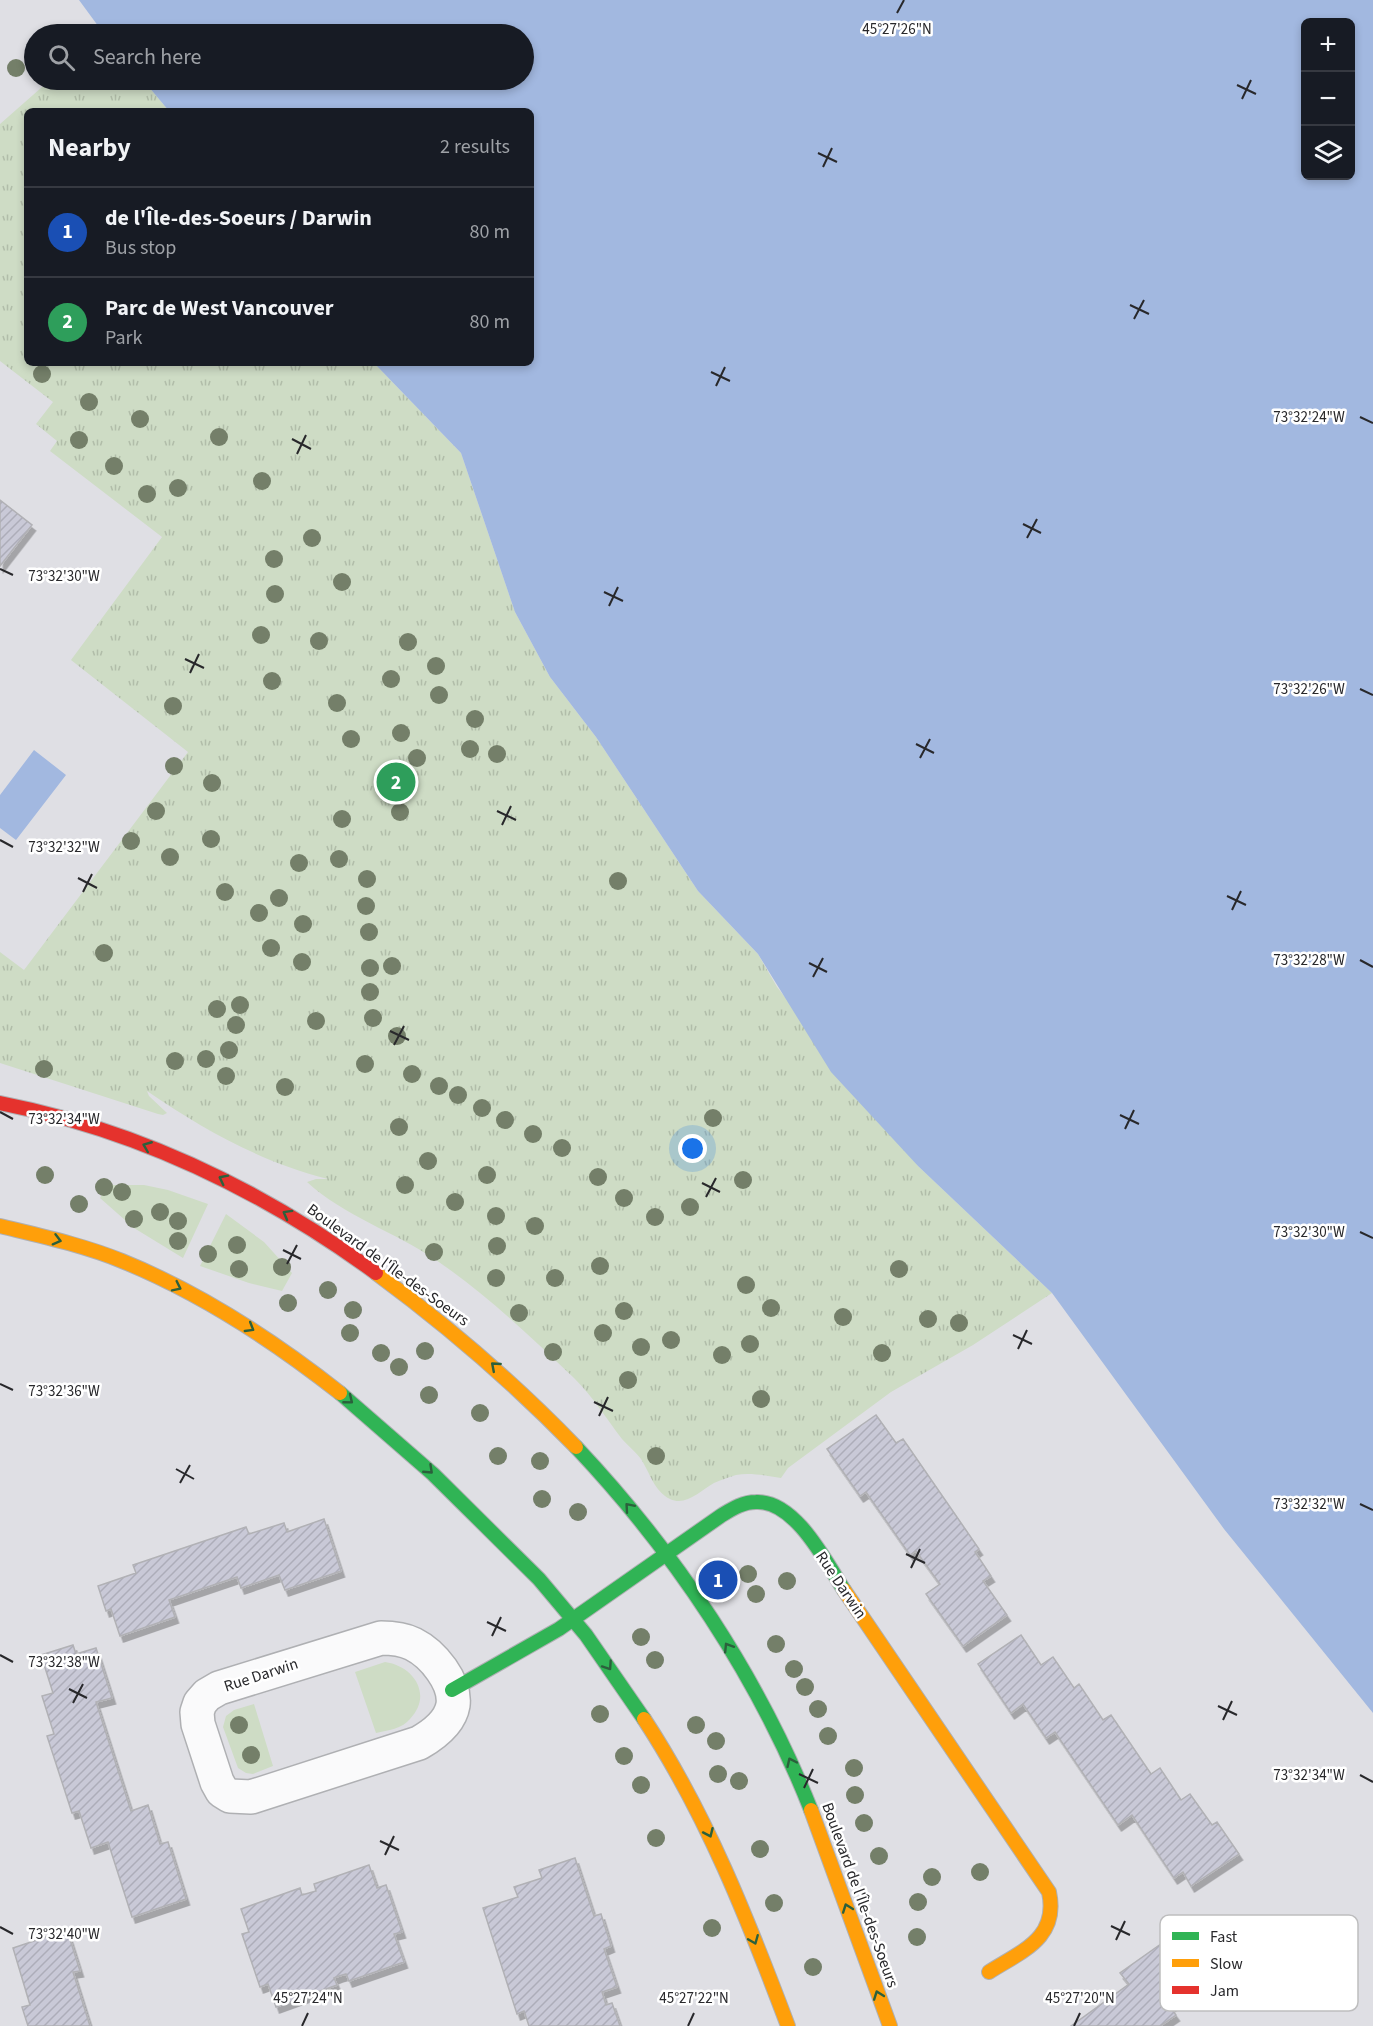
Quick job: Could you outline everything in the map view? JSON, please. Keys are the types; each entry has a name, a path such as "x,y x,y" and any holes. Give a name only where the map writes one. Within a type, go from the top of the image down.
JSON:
{"street":[{"name":"Boulevard de l'Île-des-Soeurs","path":"0,1102 94,1126 199,1167 247,1191 299,1221 357,1259 424,1307 484,1357 540,1409 636,1515 665,1553 759,1697 785,1748 822,1836 890,2026"},
{"path":"0,1227 88,1249 154,1276 199,1298 260,1334 311,1369 354,1404 480,1519 574,1619 646,1723 699,1812 752,1934 788,2026"},
{"name":"Rue Darwin","path":"452,1690 486,1673 574,1619 665,1553 734,1508 750,1502 766,1503 780,1508 803,1529 1049,1892 1054,1913 1046,1930 1039,1938 989,1972"},
{"name":"Rue Darwin","path":"381,1638 397,1638 414,1644 444,1673 452,1690 453,1706 448,1718 440,1729 419,1743 251,1797 230,1796 222,1791 198,1724 197,1712 200,1703 207,1695 219,1688 381,1638"}],"green space":[{"path":"39,90 151,90 166,108 24,108 24,366 377,366 461,453 515,612 550,677 596,737 698,891 758,954 777,987 918,1166 1052,1293 973,1345 891,1392 788,1468 781,1478 753,1474 736,1475 714,1483 693,1497 676,1501 665,1496 656,1487 641,1459 622,1439 587,1393 541,1347 455,1273 420,1250 337,1205 307,1182 328,1179 279,1164 256,1154 212,1132 147,1091 149,1096 167,1113 158,1114 0,1063 0,952 24,970 188,752 71,660 162,537 50,451 57,441 36,424 53,402 0,361 0,124"},
{"path":"108,1185 144,1185 168,1190 208,1204 183,1258 134,1228 100,1198"},
{"path":"226,1214 264,1242 292,1273 282,1291 249,1283 200,1266"},
{"path":"385,1662 404,1669 412,1675 420,1691 420,1701 417,1710 403,1725 376,1733 355,1672"},
{"path":"254,1704 273,1766 253,1774 238,1768 223,1727 226,1716 234,1710"}],"water":[{"path":"79,0 1373,0 1373,1713 1224,1529 1052,1293 918,1166 831,1072 758,954 698,891 596,737 550,677 515,612 461,453 377,366 534,366 534,108 166,108 151,90 534,90 534,24 97,24"},
{"path":"34,750 66,775 16,840 0,828 0,795"}],"building":[{"path":"0,500 32,525 0,566"},
{"path":"876,1415 896,1443 903,1439 979,1549 975,1552 991,1576 983,1581 1007,1615 963,1646 926,1594 940,1584 916,1551 910,1555 866,1492 860,1496 827,1449"},
{"path":"324,1519 341,1571 285,1590 279,1575 241,1588 237,1577 169,1600 175,1617 120,1636 111,1609 106,1611 98,1586 136,1573 133,1565 246,1527 249,1534 284,1523 287,1532"},
{"path":"1021,1635 1041,1665 1053,1657 1074,1688 1079,1684 1103,1720 1111,1715 1151,1774 1160,1768 1181,1800 1190,1794 1212,1825 1217,1822 1239,1854 1191,1886 1183,1872 1174,1878 1132,1815 1118,1825 1055,1732 1046,1738 1023,1704 1011,1713 978,1664"},
{"path":"73,1645 76,1654 96,1648 112,1698 96,1702 131,1811 148,1805 160,1844 168,1842 186,1899 132,1917 108,1842 91,1848 79,1811 72,1813 47,1736 54,1734 42,1696 53,1693 41,1655"},
{"path":"575,1858 594,1916 601,1914 611,1946 604,1949 617,1987 602,1992 606,2005 612,2003 620,2026 529,2026 524,2011 517,2014 483,1908 518,1897 514,1887 542,1878 539,1870"},
{"path":"369,1865 377,1888 386,1885 402,1932 394,1934 404,1962 349,1981 346,1974 339,1976 334,1978 337,1985 276,2007 268,1984 260,1987 242,1934 249,1932 241,1909 300,1888 302,1895 316,1891 314,1884"},
{"path":"67,1930 80,1971 73,1972 90,2026 28,2026 22,2007 30,2005 13,1948"},
{"path":"1160,1945 1160,2011 1173,2011 1176,2015 1160,2026 1071,2026 1129,1984 1120,1973"}],"traffic: fast":[{"path":"340,1393 433,1474 539,1579 586,1635 644,1719"},
{"path":"576,1447 647,1529 711,1618 766,1712 811,1810"},
{"path":"452,1690 559,1629 722,1515 747,1503 770,1504 784,1511 819,1549 844,1590"}],"traffic: slow":[{"path":"0,1226 107,1255 180,1288 263,1337 340,1393"},
{"path":"376,1273 480,1356 576,1447"},
{"path":"844,1590 1049,1892 1051,1908 1043,1932 1025,1950 989,1972"},
{"path":"644,1719 667,1755 707,1830 788,2026"},
{"path":"811,1810 890,2026"}],"traffic: jam":[{"path":"0,1103 101,1129 197,1167 289,1215 376,1273"}],"place":[{"name":"Parc de West Vancouver","path":"396,782"},
{"name":"de l'Île-des-Soeurs / Darwin","path":"718,1580"}]}
